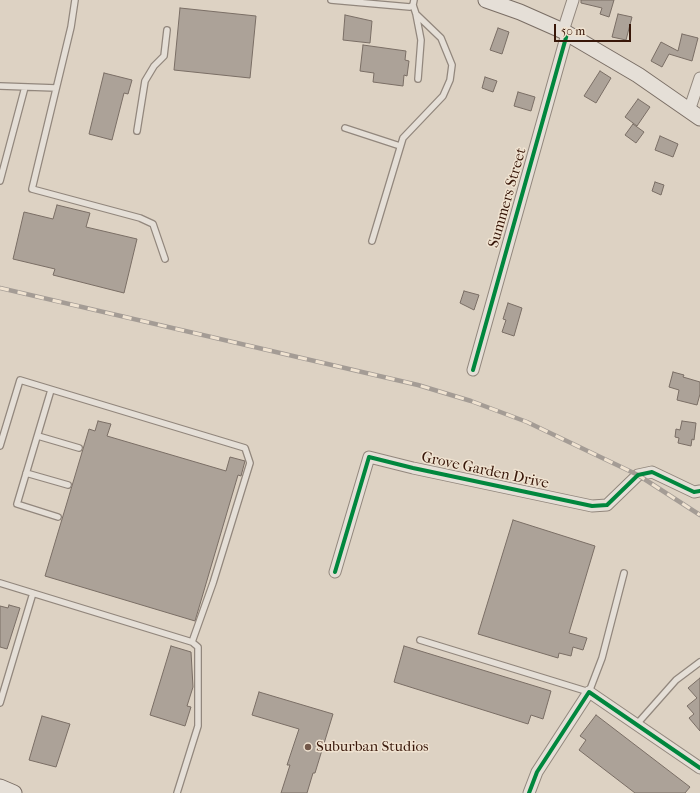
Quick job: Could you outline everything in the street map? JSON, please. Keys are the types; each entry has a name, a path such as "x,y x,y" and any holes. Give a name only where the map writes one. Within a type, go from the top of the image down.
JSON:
{"main road":[{"path":"486,0 520,12 565,32 638,75 694,115"},
{"path":"0,787 14,793"}],"street":[{"name":"Summers Street","path":"473,370 573,0"},
{"path":"694,115 700,78"},
{"name":"Grove Garden Drive","path":"335,572 369,457 413,468 592,506 607,505 638,476 652,472 694,492 700,491"},
{"path":"530,793 537,772 589,692 700,768"}],"lane":[{"path":"75,0 71,27 32,189 140,218 153,224 165,259"},
{"path":"332,0 402,6 414,3 420,40 418,80"},
{"path":"372,241 403,138 443,96 450,80 452,65 441,38 416,14"},
{"path":"137,131 145,81 154,66 164,56 167,30"},
{"path":"0,86 56,88"},
{"path":"0,181 25,87"},
{"path":"345,128 400,146"},
{"path":"0,446 20,380 246,448 250,463 213,583 192,642"},
{"path":"51,390 17,504 58,517"},
{"path":"38,436 79,448"},
{"path":"26,473 68,486"},
{"path":"420,640 589,692 602,658 624,573"},
{"path":"0,583 192,642 198,647 198,726 177,793"},
{"path":"0,703 33,593"},
{"path":"637,724 676,680 700,662"}],"building":[{"path":"581,0 614,0 609,17 600,14 602,8 581,3"},
{"path":"180,8 256,16 250,78 174,70"},
{"path":"618,14 632,17 626,40 612,37"},
{"path":"345,15 372,21 370,43 343,40"},
{"path":"498,28 509,32 502,54 490,50"},
{"path":"682,34 698,38 692,61 669,54 662,67 651,61 661,42 678,51"},
{"path":"363,45 406,51 405,60 409,61 407,76 404,75 403,86 373,82 374,73 360,71"},
{"path":"600,71 611,78 596,103 584,96"},
{"path":"104,73 132,80 128,94 124,93 112,140 89,134"},
{"path":"485,77 497,81 493,92 482,88"},
{"path":"518,92 535,97 531,111 514,106"},
{"path":"638,99 650,107 637,126 625,117"},
{"path":"633,124 644,132 636,143 625,135"},
{"path":"660,136 678,144 673,157 655,150"},
{"path":"655,182 664,185 661,195 652,191"},
{"path":"57,205 90,213 86,227 137,239 124,293 53,275 55,269 13,259 24,212 53,219"},
{"path":"464,291 479,295 474,310 460,303"},
{"path":"508,303 522,308 514,336 502,332 506,320 503,319"},
{"path":"673,372 684,375 683,377 700,382 700,394 697,405 677,400 679,390 669,387"},
{"path":"98,421 111,424 107,436 226,471 230,457 245,461 241,476 238,475 195,621 45,576 89,429 95,431"},
{"path":"682,421 696,423 694,440 692,439 691,446 678,443 679,438 675,437 676,429 680,430"},
{"path":"513,520 595,546 569,633 587,638 583,650 573,647 571,656 559,653 558,658 478,634"},
{"path":"9,605 20,608 7,649 0,647 0,606 8,608"},
{"path":"171,646 191,652 193,687 187,706 191,707 185,726 150,715"},
{"path":"404,646 551,691 543,719 531,715 528,724 394,682"},
{"path":"700,678 700,731 689,718 694,714 687,706 697,698 688,688"},
{"name":"Suburban Studios","path":"259,692 333,714 315,773 313,773 307,793 281,793 290,765 287,765 299,729 252,715"},
{"path":"596,715 690,787 685,793 635,793 579,750 586,740 580,736"},
{"path":"42,716 70,724 56,767 29,760"}],"railway":[{"path":"0,288 418,385 471,401 527,422 638,475 700,515"}],"cycle path":[{"path":"473,370 567,34"},
{"path":"335,572 369,457 413,468 592,506 607,505 638,475 652,472 694,492 700,491"},
{"path":"529,793 537,772 589,692 700,768"}],"place":[{"name":"Suburban Studios","path":"308,747"}]}
